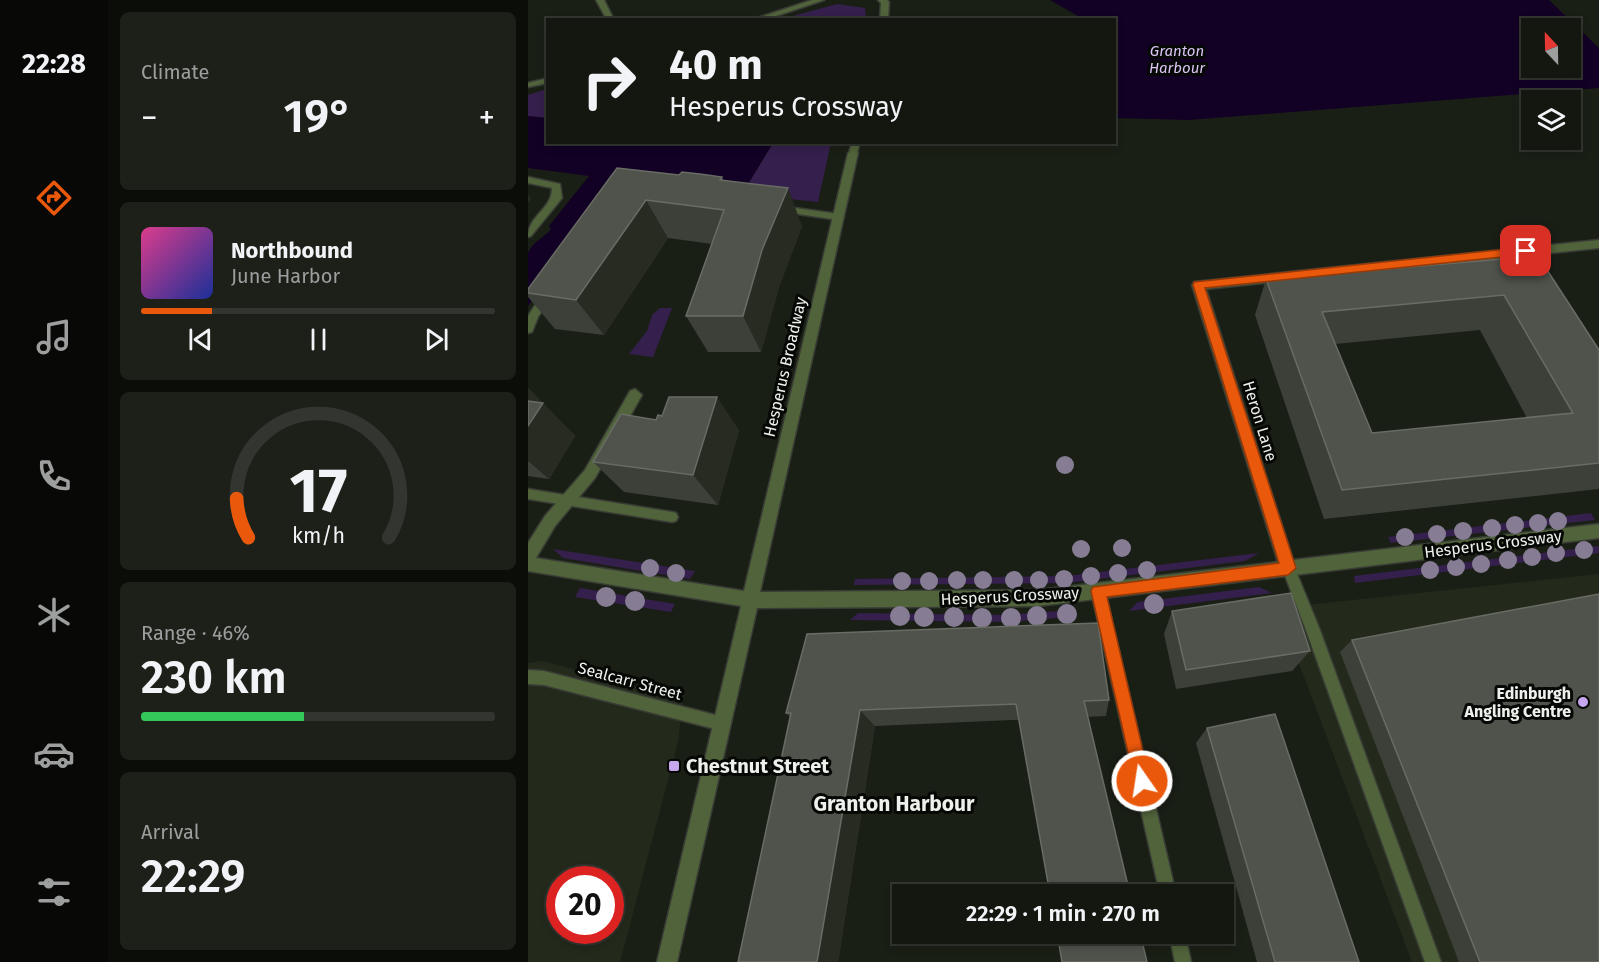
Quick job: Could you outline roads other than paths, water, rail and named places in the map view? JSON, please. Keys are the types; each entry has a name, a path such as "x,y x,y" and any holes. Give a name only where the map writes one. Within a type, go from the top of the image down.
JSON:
{"street":[{"name":"Hesperus Broadway","path":"750,600 854,148"},
{"path":"1536,266 1526,251 1599,244"},
{"name":"Heron Lane","path":"1288,568 1198,285 1526,251"},
{"path":"528,557 550,521 590,474 635,395"},
{"name":"Hesperus Crossway","path":"528,564 750,600 1027,598 1599,531"},
{"path":"667,962 750,600"}],"lane":[{"path":"600,0 610,18"},
{"path":"761,18 820,0"},
{"path":"882,0 885,2 884,18"},
{"path":"528,86 546,81"},
{"path":"528,180 549,182 557,186 559,190 557,198 528,234"},
{"path":"767,207 839,217"},
{"path":"528,329 533,315 552,290"},
{"path":"528,494 565,502 672,517"},
{"path":"1288,568 1313,630 1433,962"},
{"path":"1098,591 1166,884"},
{"name":"Sealcarr Street","path":"528,677 544,678 723,724"},
{"path":"1179,944 1183,962"}],"water":[{"name":"Granton Harbour","path":"1050,0 1549,0 1568,18 1521,18 1521,78 1581,78 1581,31 1599,48 1599,88 1521,90 1521,94 1189,120 1116,118 1116,18 1079,18"},
{"path":"528,116 546,118 546,144 772,144 742,194 575,243 528,306 528,253 532,246 551,229 549,226 589,176 528,168"}],"place":[{"name":"Edinburgh Angling Centre","path":"1583,702"},
{"name":"Chestnut Street","path":"674,766"}],"district":[{"name":"Granton Harbour","path":"894,804"}]}
